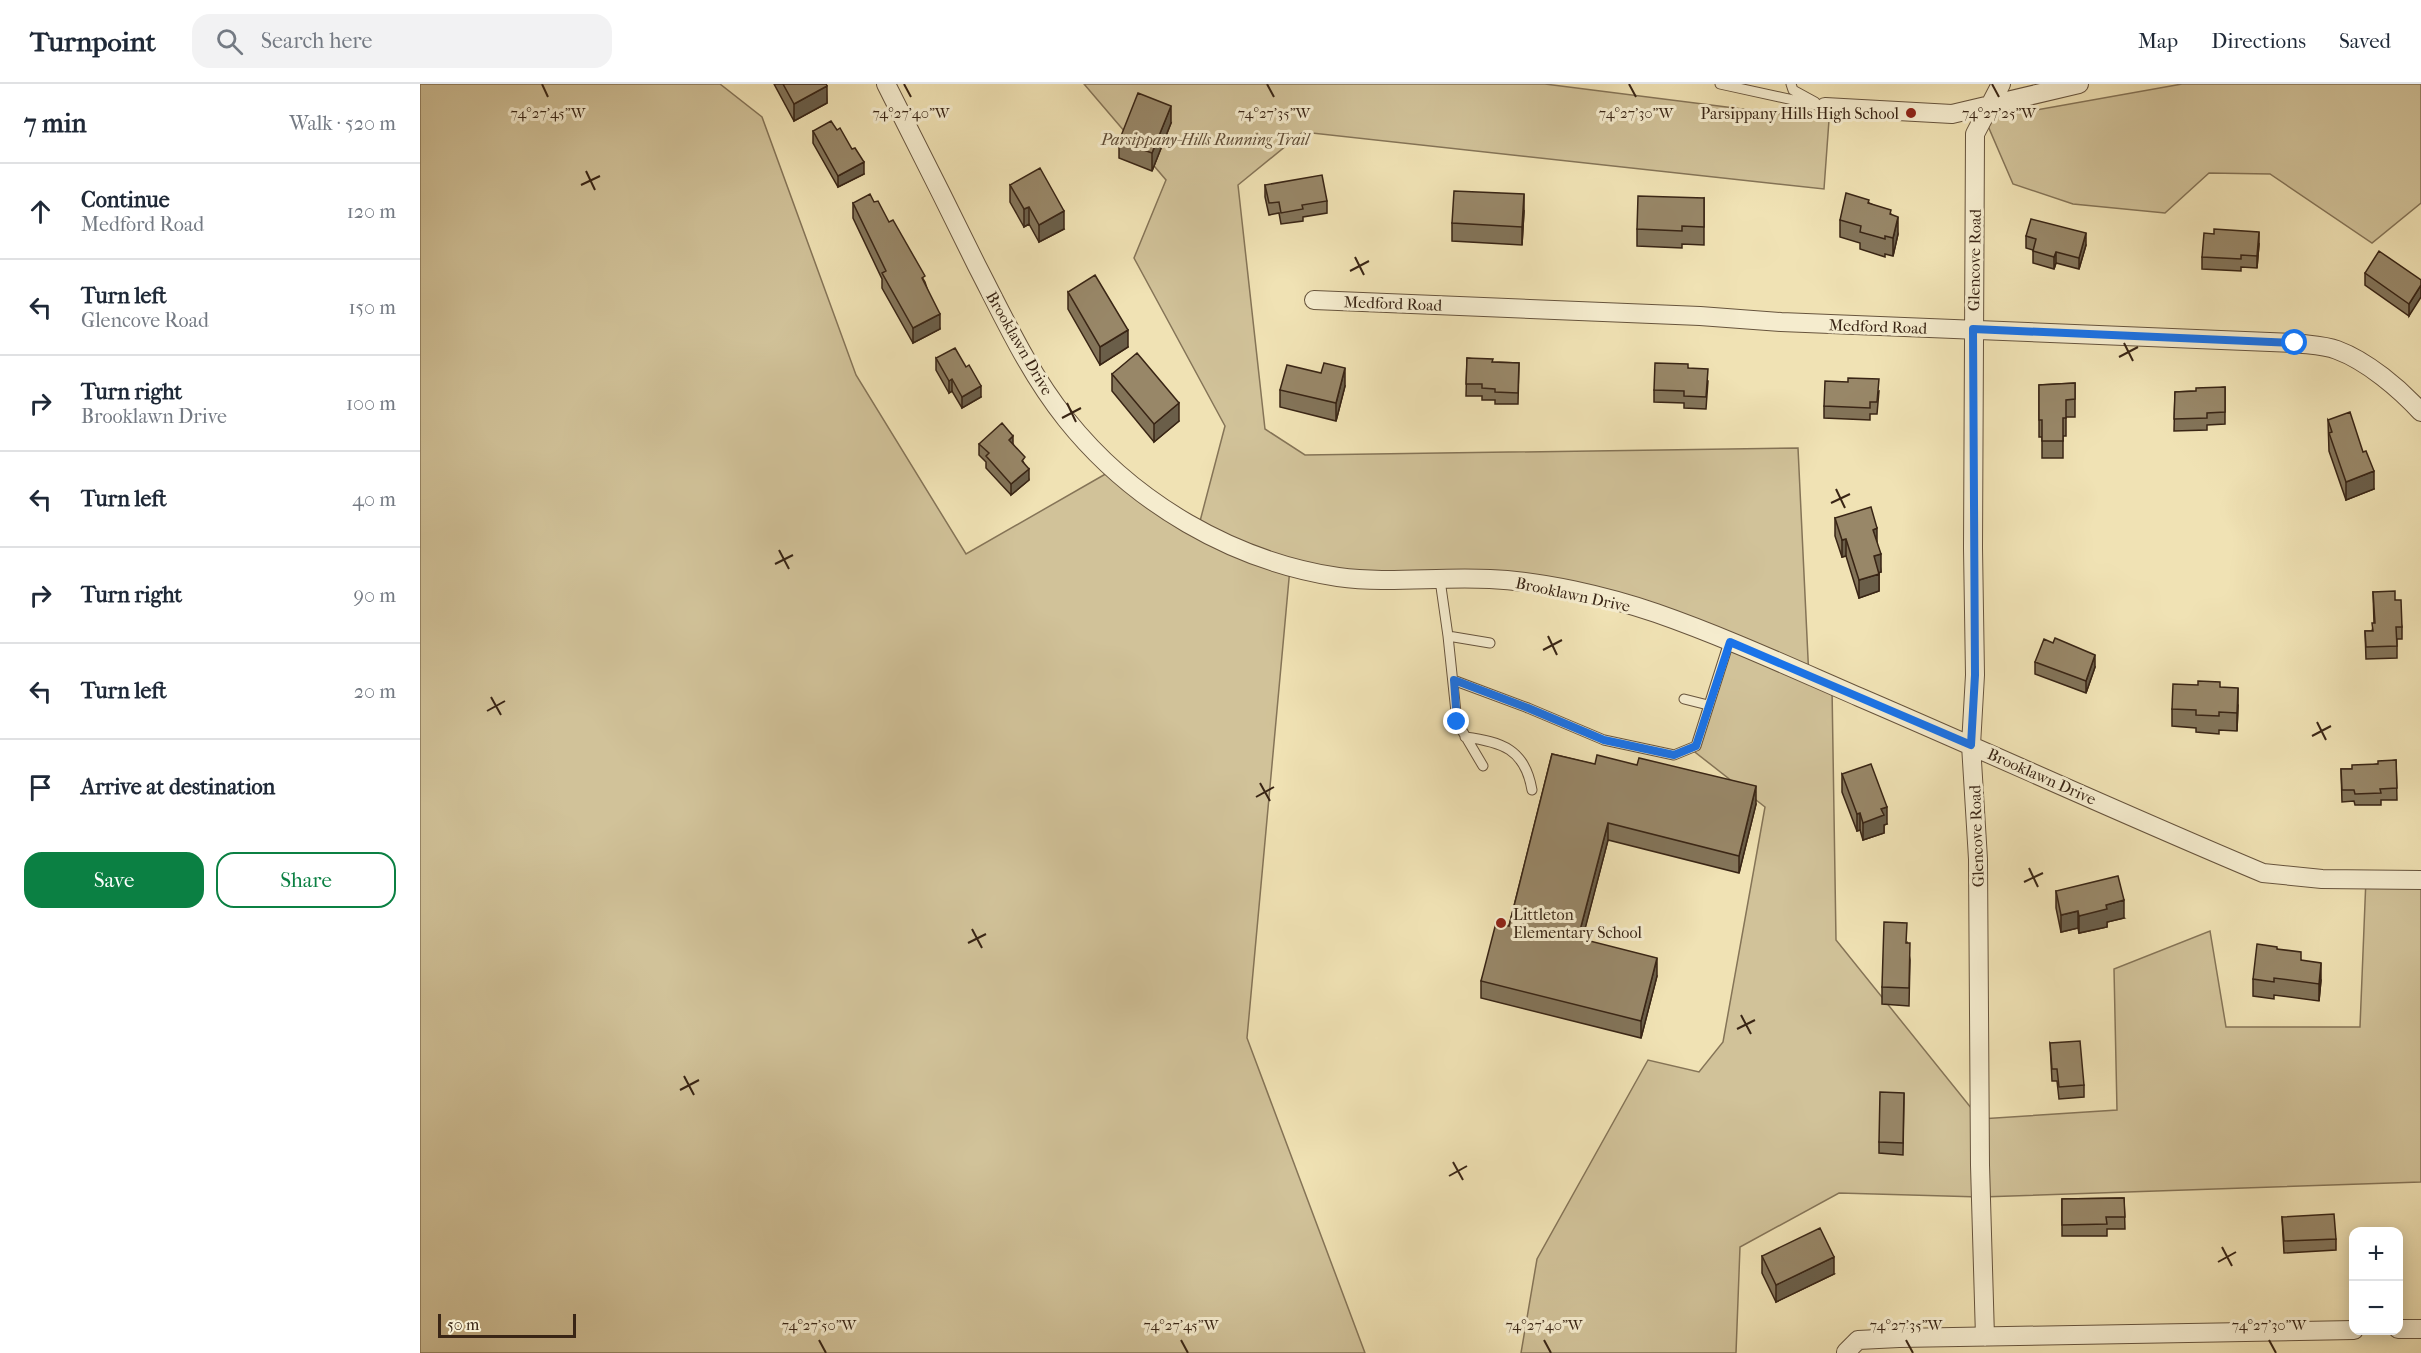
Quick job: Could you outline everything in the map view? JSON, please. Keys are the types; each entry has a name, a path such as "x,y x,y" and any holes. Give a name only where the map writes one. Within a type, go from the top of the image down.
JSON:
{"street":[{"name":"Brooklawn Drive","path":"886,84 1007,325 1040,382 1067,420 1123,478 1192,527 1238,549 1289,567 1339,577 1384,582 1490,579 1538,584 1654,612 1971,745 2263,873 2322,879 2421,880"},
{"name":"Glencove Road","path":"1985,1337 1980,1165 1978,859 1971,745 1975,675 1973,329 1975,134 2001,84"},
{"path":"1825,107 1952,114 2079,84"},
{"name":"Medford Road","path":"1314,300 2320,346 2339,350 2385,378 2421,412"},
{"path":"2403,1329 2421,1329"},
{"path":"1846,1352 1858,1340 2349,1330"}],"lane":[{"path":"1720,84 1825,107"},
{"path":"1791,84 1793,90 1825,107"},
{"path":"1440,580 1449,636 1457,722 1483,766"},
{"path":"1449,636 1490,643"},
{"path":"1454,680 1604,740 1674,755 1696,746 1730,642"},
{"path":"1684,699 1708,705"},
{"path":"1465,737 1500,743 1513,752 1523,762 1530,776 1532,790"}],"green space":[{"name":"Parsippany-Hills Running Trail","path":"420,84 720,84 762,117 856,375 966,554 1116,468 1199,525 1225,426 1134,258 1166,180 1084,84 1545,84 1829,120 1824,189 1303,132 1238,185 1265,429 1305,455 1798,448 1809,679 1832,687 1836,940 1980,1119 2117,1110 2114,969 2210,931 2226,1027 2360,1027 2366,878 2421,879 2421,1182 1981,1197 1839,1193 1740,1247 1736,1353 1521,1353 1537,1259 1648,1060 1699,1072 1723,1042 1765,807 1691,749 1727,645 1578,589 1290,568 1247,1038 1365,1353 420,1353"},
{"path":"2182,84 2421,84 2421,203 2372,243 2270,174 2209,173 2165,213 2073,204 2013,184 1985,119"}],"building":[{"path":"783,84 826,84 827,86 794,104"},
{"path":"1138,93 1171,106 1152,153 1119,141"},
{"path":"831,121 837,130 840,128 852,149 855,148 864,162 838,176 813,131"},
{"path":"1040,168 1064,211 1039,225 1029,207 1024,209 1010,185"},
{"path":"1322,175 1327,201 1302,205 1303,209 1281,213 1279,202 1269,203 1265,185"},
{"path":"1454,191 1524,194 1522,227 1452,223"},
{"path":"1846,193 1891,210 1890,214 1898,217 1893,238 1885,236 1885,239 1860,232 1861,226 1840,220"},
{"path":"870,194 874,202 878,201 889,222 893,220 925,276 922,278 940,314 913,328 882,273 886,271 853,203"},
{"path":"1638,196 1704,198 1704,227 1682,226 1682,231 1637,229"},
{"path":"2031,219 2086,233 2079,258 2056,252 2054,257 2033,251 2036,239 2026,236"},
{"path":"2214,229 2259,232 2257,256 2241,255 2241,259 2202,257 2204,233 2214,234"},
{"path":"2379,251 2421,280 2421,285 2409,304 2365,273"},
{"path":"1095,275 1128,330 1100,347 1068,292"},
{"path":"955,348 966,367 969,365 981,386 962,397 952,379 949,381 936,358"},
{"path":"1137,353 1179,403 1154,424 1112,374"},
{"path":"1467,358 1519,363 1518,393 1495,392 1495,389 1482,388 1482,384 1466,384"},
{"path":"1324,363 1345,368 1336,403 1280,390 1287,365 1321,373"},
{"path":"1655,363 1688,364 1688,368 1708,369 1706,397 1684,396 1684,391 1654,390"},
{"path":"1848,378 1879,379 1877,402 1870,402 1870,408 1824,406 1825,381 1848,382"},
{"path":"2075,383 2075,399 2066,400 2063,441 2042,441 2042,420 2039,420 2039,385"},
{"path":"2225,387 2225,412 2207,413 2207,418 2174,419 2175,392 2196,391 2196,388"},
{"path":"2350,412 2363,452 2366,451 2374,471 2346,482 2329,433 2332,432 2328,420"},
{"path":"1002,423 1013,436 1009,440 1025,457 1022,461 1029,469 1011,484 986,456 989,453 979,444"},
{"path":"1871,507 1877,528 1873,530 1881,554 1874,556 1879,574 1859,580 1846,539 1842,540 1835,518"},
{"path":"2395,591 2395,600 2401,600 2402,627 2396,627 2397,646 2366,647 2365,631 2373,631 2372,623 2375,623 2373,592"},
{"path":"2055,638 2095,655 2086,681 2035,662 2044,639 2053,643"},
{"path":"2198,681 2220,682 2220,687 2238,688 2237,713 2219,712 2219,716 2196,715 2196,710 2172,709 2173,684 2198,685"},
{"name":"Littleton Elementary School","path":"1552,754 1595,764 1597,755 1637,765 1639,758 1756,786 1739,856 1608,823 1578,938 1657,958 1641,1021 1481,981 1496,923 1509,926"},
{"path":"2396,760 2397,788 2380,789 2381,793 2355,794 2354,790 2342,790 2341,769 2352,769 2352,765 2378,764 2378,761"},
{"path":"1871,764 1887,807 1881,809 1884,815 1863,823 1860,813 1857,814 1842,774"},
{"path":"2118,876 2124,900 2106,905 2107,909 2079,916 2078,911 2061,915 2056,891"},
{"path":"1884,922 1907,923 1906,943 1910,943 1909,988 1882,987"},
{"path":"2257,944 2301,952 2301,960 2321,963 2319,984 2274,978 2274,982 2253,979"},
{"path":"2080,1041 2084,1085 2059,1087 2057,1069 2052,1069 2050,1043"},
{"path":"1880,1092 1904,1093 1903,1143 1879,1142"},
{"path":"2124,1198 2125,1217 2106,1217 2107,1224 2062,1225 2062,1199"},
{"path":"2334,1214 2336,1239 2284,1241 2282,1217"},
{"path":"1820,1228 1834,1257 1776,1285 1762,1256"}],"place":[{"name":"Parsippany Hills High School","path":"1911,113"},
{"name":"Littleton Elementary School","path":"1501,923"}],"route":[{"path":"1457,722 1454,680 1604,740 1674,755 1696,746 1730,642 1971,745 1975,675 1973,329 2295,343"}]}
